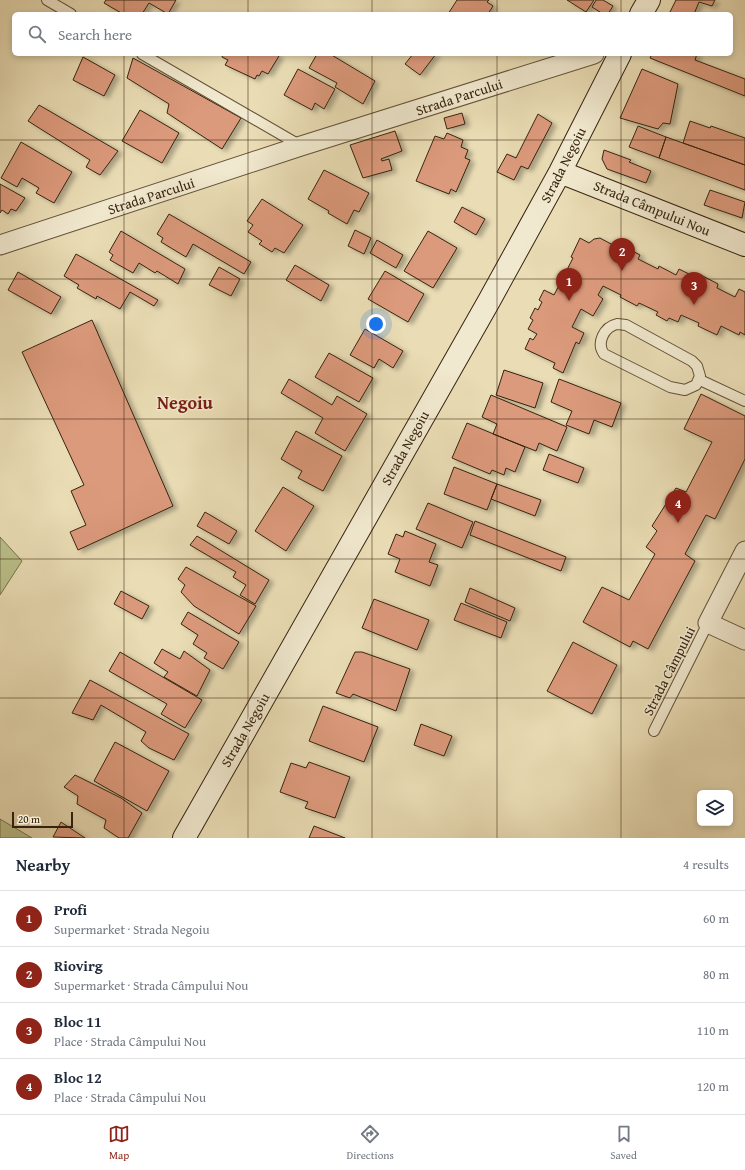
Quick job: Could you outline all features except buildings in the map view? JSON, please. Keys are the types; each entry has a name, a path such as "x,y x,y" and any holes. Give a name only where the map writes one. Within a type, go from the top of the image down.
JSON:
{"main road":[{"path":"642,12 649,0"},
{"name":"Strada Negoiu","path":"184,838 489,300 560,172 619,56"},
{"name":"Strada Câmpului Nou","path":"560,172 745,245"}],"street":[{"name":"Strada Parcului","path":"0,245 301,146 588,56"},
{"path":"745,550 708,624 745,640"}],"lane":[{"path":"47,0 68,12"},
{"path":"145,56 301,146"},
{"path":"613,325 626,326 692,360 699,371 700,380 696,385 685,390 670,387 604,354 600,345 604,335 613,325"},
{"path":"700,380 745,401"},
{"name":"Strada Câmpului","path":"654,731 708,624"}],"green space":[{"path":"0,537 22,561 0,595"},
{"path":"0,819 32,838 0,838"}],"place":[{"name":"Riovirg","path":"622,271"},
{"name":"Profi","path":"569,301"},
{"name":"Bloc 11","path":"694,305"},
{"name":"Bloc 12","path":"678,523"}],"district":[{"name":"Negoiu","path":"185,402"}]}
